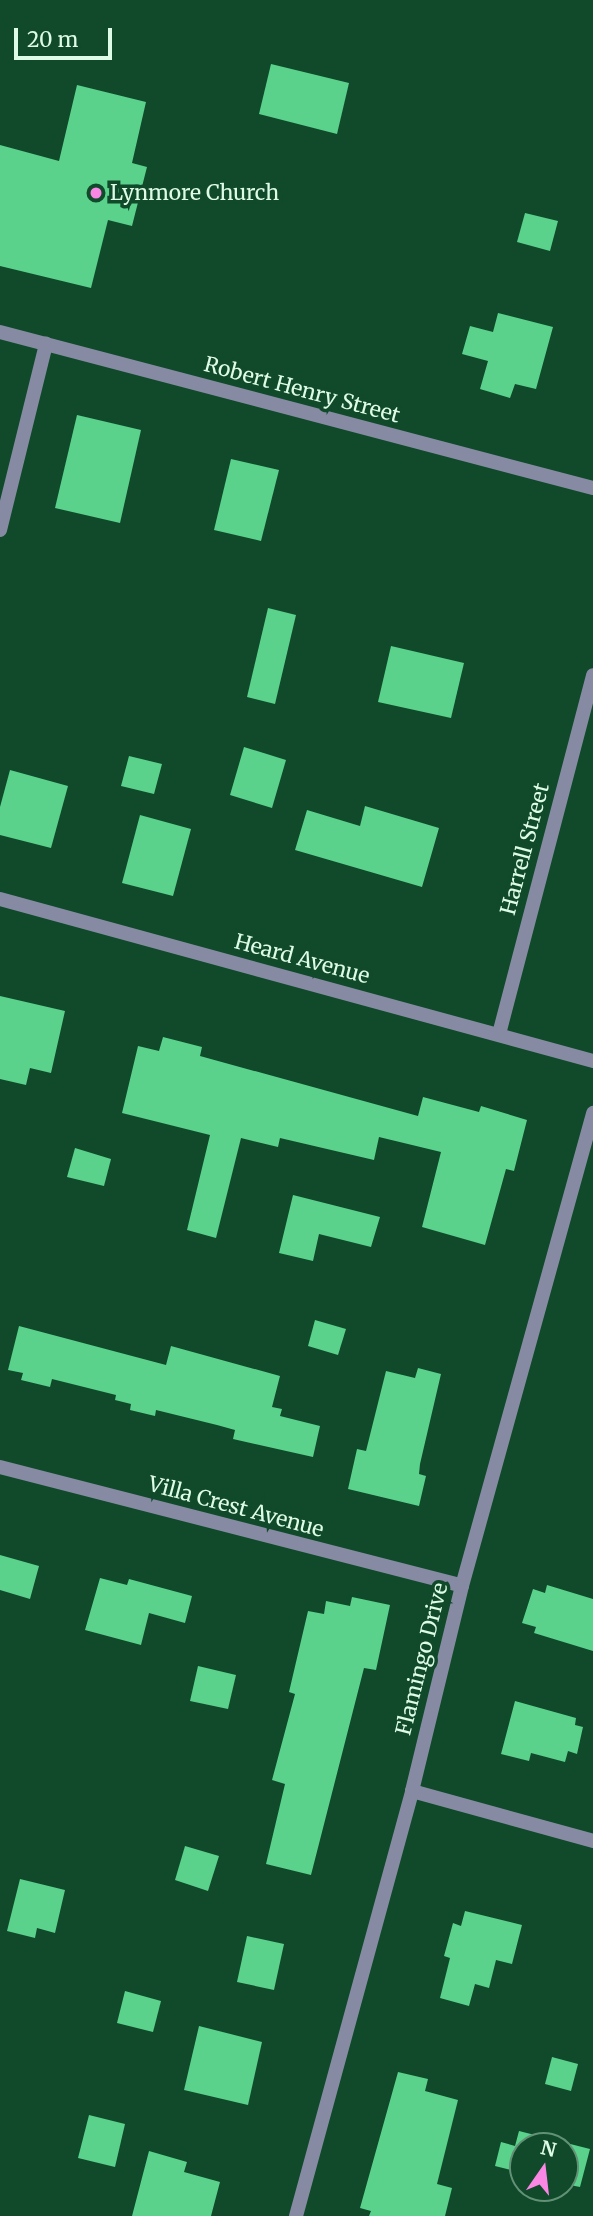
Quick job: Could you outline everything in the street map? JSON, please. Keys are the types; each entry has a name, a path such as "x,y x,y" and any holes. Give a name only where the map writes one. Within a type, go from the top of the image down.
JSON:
{"street":[{"name":"Robert Henry Street","path":"0,332 593,488"},
{"path":"0,530 46,344"},
{"name":"Harrell Street","path":"499,1034 593,675"},
{"name":"Heard Avenue","path":"0,899 593,1061"},
{"name":"Flamingo Drive","path":"296,2216 412,1791 462,1586 593,1113"},
{"name":"Villa Crest Avenue","path":"0,1467 462,1586"},
{"path":"412,1791 593,1841"}],"building":[{"path":"271,64 349,83 337,134 259,114"},
{"name":"Lynmore Church","path":"77,85 146,102 132,163 147,167 132,226 108,220 91,288 0,266 0,145 59,161"},
{"path":"525,213 558,221 550,251 517,242"},
{"path":"498,313 553,327 536,389 515,384 510,398 480,389 488,361 462,354 470,326 493,332"},
{"path":"77,415 141,430 120,523 55,508"},
{"path":"231,459 279,470 261,541 214,530"},
{"path":"268,608 296,615 275,704 247,697"},
{"path":"391,646 464,663 451,718 378,702"},
{"path":"244,747 286,760 272,808 230,795"},
{"path":"129,756 162,764 154,794 121,786"},
{"path":"10,770 68,786 51,848 0,835 0,807"},
{"path":"365,806 439,828 422,887 295,850 307,810 360,826"},
{"path":"140,815 191,829 173,896 122,883"},
{"path":"0,996 65,1011 51,1073 30,1068 26,1085 0,1079"},
{"path":"163,1037 202,1047 200,1056 418,1116 423,1097 479,1112 481,1106 527,1120 514,1171 506,1169 485,1245 422,1227 441,1152 379,1137 374,1160 280,1138 278,1147 241,1138 216,1238 187,1230 210,1135 122,1113 138,1046 159,1051"},
{"path":"75,1148 111,1159 104,1186 67,1177"},
{"path":"293,1195 380,1217 371,1247 319,1234 313,1261 279,1253"},
{"path":"315,1320 346,1329 338,1355 308,1346"},
{"path":"19,1326 166,1365 171,1346 280,1376 272,1407 282,1409 280,1416 320,1426 313,1457 233,1439 235,1430 217,1425 156,1410 155,1416 130,1410 131,1404 115,1400 116,1395 52,1379 50,1387 21,1380 23,1373 8,1370"},
{"path":"418,1368 441,1374 420,1464 419,1474 426,1476 419,1506 348,1489 357,1449 366,1451 386,1371 415,1378"},
{"path":"0,1555 39,1566 30,1599 0,1590"},
{"path":"100,1578 127,1585 129,1579 192,1596 185,1623 149,1613 141,1645 85,1630"},
{"path":"547,1585 593,1599 593,1651 534,1633 536,1627 522,1623 533,1589 545,1593"},
{"path":"352,1597 390,1605 376,1670 364,1668 311,1875 266,1864 285,1784 272,1780 295,1694 289,1692 308,1611 324,1614 326,1601 350,1606"},
{"path":"198,1666 236,1675 228,1709 190,1701"},
{"path":"515,1701 576,1718 575,1725 583,1727 577,1754 568,1751 565,1762 531,1753 529,1761 501,1754"},
{"path":"185,1846 219,1856 208,1891 175,1880"},
{"path":"20,1879 65,1890 55,1933 37,1928 35,1938 7,1931"},
{"path":"465,1911 522,1925 512,1964 496,1960 489,1988 475,1984 469,2006 440,1998 450,1958 444,1956 453,1923 461,1926"},
{"path":"247,1936 284,1944 274,1990 237,1982"},
{"path":"125,1991 161,2001 153,2032 117,2023"},
{"path":"199,2026 262,2042 248,2105 184,2090"},
{"path":"552,2057 578,2064 571,2091 545,2084"},
{"path":"398,2072 428,2079 425,2091 458,2100 437,2184 452,2188 445,2216 369,2216 371,2211 360,2208"},
{"path":"89,2115 125,2124 115,2167 78,2158"},
{"path":"501,2142 509,2144 509,2170 495,2166"},
{"path":"579,2146 590,2149 579,2187"},
{"path":"149,2151 187,2162 184,2172 220,2182 211,2216 132,2216"}],"place":[{"name":"Lynmore Church","path":"96,193"}]}
